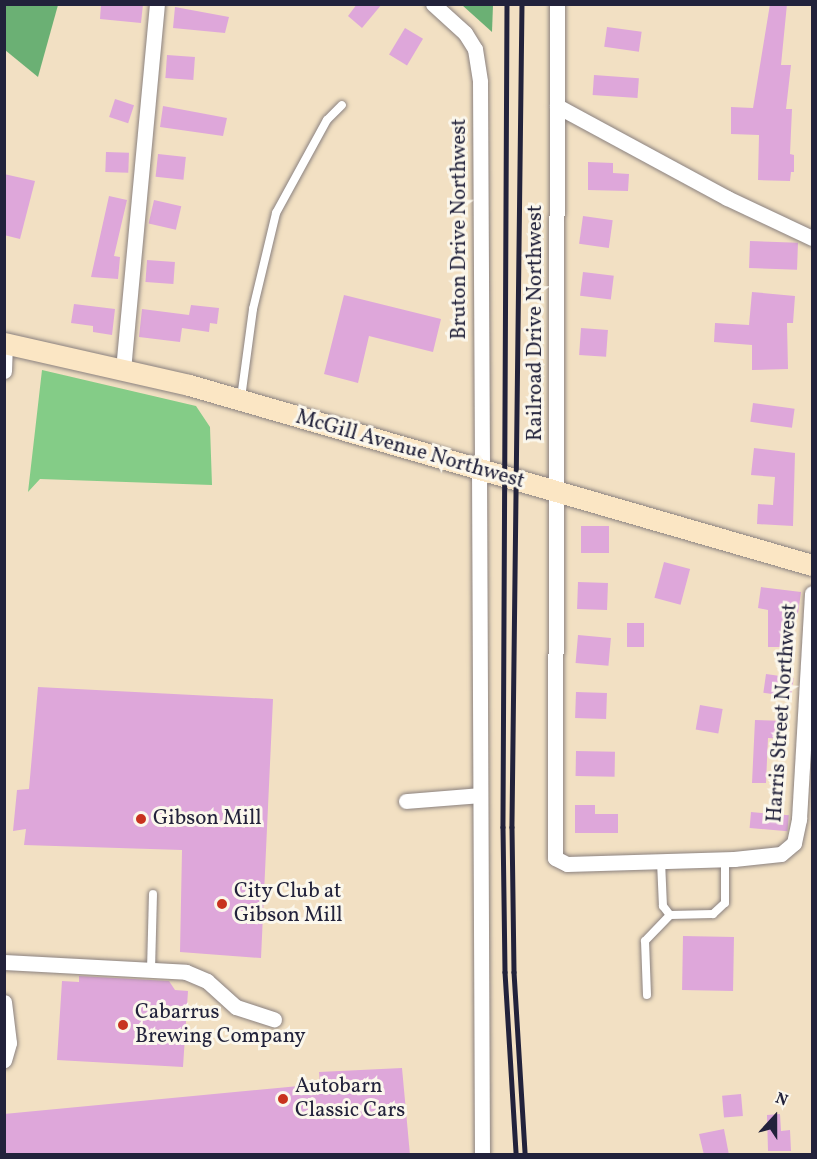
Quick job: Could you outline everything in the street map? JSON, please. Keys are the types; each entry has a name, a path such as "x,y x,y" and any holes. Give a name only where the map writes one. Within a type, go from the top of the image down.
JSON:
{"street":[{"path":"123,370 158,4"},
{"name":"Bruton Drive Northwest","path":"433,4 465,33 475,49 480,82 482,1155"},
{"name":"Railroad Drive Northwest","path":"555,858 557,4"},
{"path":"557,106 727,198 813,238"},
{"path":"4,371 5,343"},
{"name":"McGill Avenue Northwest","path":"5,343 241,400 556,493 813,565"},
{"name":"Harris Street Northwest","path":"555,858 567,864 725,860 781,854 794,843 799,819 813,593"},
{"path":"406,801 480,795"},
{"path":"4,962 151,970 197,976 236,1007 274,1019"},
{"path":"4,1002 9,1043 4,1060"}],"lane":[{"path":"241,400 253,309 276,213 327,120 342,105"},
{"path":"647,995 645,941 670,915 713,914 725,903 725,860"},
{"path":"661,861 663,906 670,915"},
{"path":"151,970 153,894"}],"green space":[{"path":"4,5 58,5 38,77 5,50"},
{"path":"462,5 493,5 492,32"},
{"path":"42,370 196,406 210,427 212,485 40,479 28,492"}],"building":[{"path":"101,4 143,4 141,23 100,19"},
{"path":"357,4 382,4 362,28 348,16"},
{"path":"770,4 787,4 781,65 791,65 786,109 792,109 790,154 794,155 794,172 791,172 790,181 758,180 759,135 731,134 731,107 753,108"},
{"path":"175,7 229,17 225,33 173,28"},
{"path":"607,27 642,32 639,52 604,47"},
{"path":"405,28 423,39 407,65 389,55"},
{"path":"167,55 195,57 193,80 165,78"},
{"path":"594,75 639,78 637,98 593,95"},
{"path":"115,99 134,105 128,123 109,117"},
{"path":"163,106 227,118 223,136 160,127"},
{"path":"106,152 129,153 128,173 105,172"},
{"path":"158,154 186,157 183,180 156,177"},
{"path":"588,162 613,163 613,173 629,174 628,191 588,190"},
{"path":"4,174 35,181 20,239 4,235"},
{"path":"109,196 127,200 114,256 120,257 118,279 91,277"},
{"path":"154,200 181,206 176,230 149,223"},
{"path":"583,216 613,220 609,248 579,244"},
{"path":"750,241 798,243 797,270 749,268"},
{"path":"147,260 175,262 173,284 145,282"},
{"path":"583,272 614,276 611,300 580,296"},
{"path":"752,292 795,296 793,323 787,323 788,369 752,370 752,345 714,342 715,323 749,325"},
{"path":"344,295 441,319 433,352 369,336 358,383 324,374"},
{"path":"74,304 115,309 112,335 93,332 93,326 71,323"},
{"path":"191,305 219,308 217,324 210,323 209,332 182,328 180,342 139,337 142,309 189,315"},
{"path":"581,328 608,330 606,357 579,355"},
{"path":"753,403 795,409 792,428 750,422"},
{"path":"754,448 795,453 793,526 757,524 758,504 773,505 775,477 751,475"},
{"path":"581,526 609,526 609,553 581,553"},
{"path":"664,562 690,569 681,605 654,598"},
{"path":"578,582 608,583 607,610 577,609"},
{"path":"761,587 801,592 798,614 794,613 793,647 768,647 768,610 758,608"},
{"path":"627,623 644,623 644,647 627,647"},
{"path":"578,635 611,638 608,666 576,663"},
{"path":"766,674 794,678 791,697 763,693"},
{"name":"Gibson Mill","path":"38,687 273,699 261,958 180,952 182,850 24,845 26,829 13,831 17,790 29,789"},
{"path":"576,692 607,693 606,719 575,718"},
{"path":"700,705 723,709 718,734 696,730"},
{"path":"755,720 787,721 787,739 768,738 766,783 752,783"},
{"path":"576,751 615,752 615,777 576,776"},
{"path":"575,805 595,805 595,814 618,814 618,833 575,833"},
{"path":"751,812 789,815 787,831 750,828"},
{"path":"683,936 734,937 733,991 682,990"},
{"name":"Cabarrus Brewing Company","path":"79,976 169,981 175,990 188,991 183,1067 57,1060 62,981 79,982"},
{"name":"Autobarn Classic Cars","path":"402,1068 410,1155 4,1155 4,1114 320,1084 319,1072"},
{"path":"741,1094 743,1116 724,1118 722,1096"},
{"path":"780,1114 781,1131 790,1130 791,1151 768,1151 767,1115"},
{"path":"724,1129 729,1155 704,1155 699,1134"}],"railway":[{"path":"507,4 503,827 505,972 516,1154"},
{"path":"522,4 512,827 514,972 525,1154"}],"place":[{"name":"Gibson Mill","path":"141,819"},
{"name":"City Club at Gibson Mill","path":"222,904"},
{"name":"Cabarrus Brewing Company","path":"123,1025"},
{"name":"Autobarn Classic Cars","path":"283,1099"}]}
